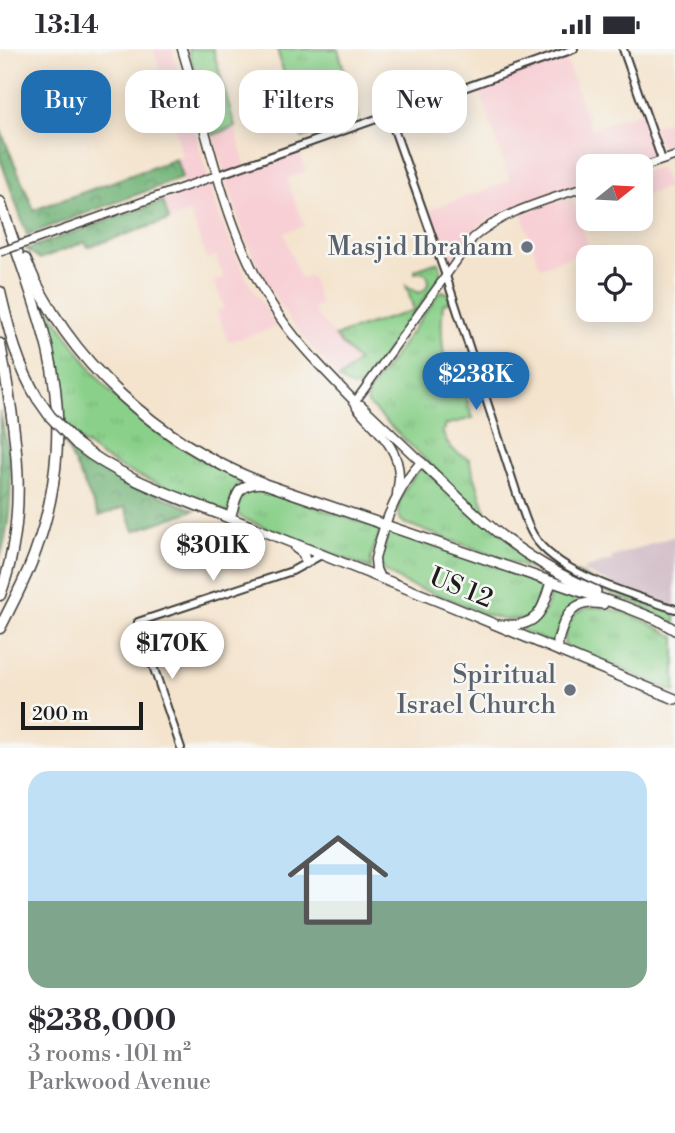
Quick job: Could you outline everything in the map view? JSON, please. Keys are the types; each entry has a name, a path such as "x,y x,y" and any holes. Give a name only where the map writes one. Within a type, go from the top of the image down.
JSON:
{"highway":[{"path":"0,202 48,351 55,393 57,434 53,484 42,533 28,571 0,628"},
{"name":"US 12","path":"9,232 18,243 38,289 62,327 90,363 112,387 185,445 217,464 262,483 642,613 675,629"},
{"name":"US 12","path":"0,292 13,347 26,379 38,399 77,444 106,464 244,524 675,699"},
{"path":"0,344 16,438 19,493 13,544 0,594"},
{"path":"421,462 485,522 516,546 554,571 642,613"},
{"path":"230,518 242,487 262,483"},
{"path":"244,524 300,550 305,564"},
{"path":"489,623 514,625 535,619 544,606 551,582"},
{"path":"559,651 557,643 564,622 576,607 596,603 642,613"}],"main road":[{"path":"182,49 233,224 241,246 272,306 296,338 355,402 395,453 399,472 396,496 375,559 380,578"},
{"path":"653,163 675,156"},
{"path":"0,252 218,175"},
{"path":"355,402 473,238 492,222 576,190"},
{"path":"355,402 421,462 396,496"}],"street":[{"path":"467,87 574,49"},
{"path":"623,49 662,160"},
{"path":"218,175 372,121"},
{"path":"395,133 532,534 547,552 571,568 618,590 675,609"},
{"path":"181,748 138,622 297,569 321,555"}],"shaded area":[{"path":"154,49 172,49 178,70 159,70"},
{"path":"565,56 591,129 642,111 656,150 654,157 653,154 576,154 576,186 492,217 475,229 453,258 444,260 429,210 510,181 478,87"},
{"path":"675,119 675,151 670,153 661,149 653,127"},
{"path":"235,127 246,169 299,150 306,171 287,179 304,226 284,233 300,279 311,276 321,305 314,308 315,313 358,362 339,379 285,313 266,282 243,234 213,135 225,133"},
{"path":"176,133 195,133 226,233 246,278 277,327 228,342 217,311 224,308 214,281 224,278 216,256 207,259 190,213 169,220 163,201 187,192 176,159 182,156"},
{"path":"659,167 668,187 653,193 653,169"},
{"path":"571,197 576,211 576,231 583,231 588,245 576,245 576,255 540,267 522,214"},
{"path":"675,536 675,607 628,591 583,571 612,560 612,557"}],"green space":[{"path":"188,49 213,49 219,70 194,70"},
{"path":"277,49 338,49 344,70 283,70"},
{"path":"225,92 235,127 225,131"},
{"path":"0,129 34,210 176,159 182,178 27,235 0,158"},
{"path":"301,133 316,133 302,138"},
{"path":"163,201 169,220 88,247 85,242 40,259 26,249"},
{"path":"438,262 440,277 363,385 353,387 339,379 358,362 335,336 414,310 406,285 419,293 424,290 428,284 428,276 422,272 415,273 415,270"},
{"path":"35,290 115,397 165,437 240,479 228,513 125,470 82,442 64,424 53,342"},
{"path":"442,291 448,293 451,301 443,304 442,316 443,351 448,375 454,398 465,395 473,418 445,425 442,431 452,448 469,459 489,522 368,404 369,392"},
{"path":"0,411 11,484 8,523 0,558"},
{"path":"64,441 118,478 195,510 134,531 125,507 99,516"},
{"path":"421,467 548,572 566,582 404,523 399,517 399,503"},
{"path":"255,487 381,529 371,556 371,569 238,515 237,508 242,492"},
{"path":"389,531 541,583 544,589 536,610 523,619 504,620 406,584 382,568 380,560"},
{"path":"577,573 622,594 675,613 675,624 639,605 576,579"},
{"path":"553,586 591,600 563,618 553,644 514,628 532,623 542,616"},
{"path":"593,607 625,613 675,637 675,692 564,645 567,628 573,616"}],"place":[{"name":"Masjid Ibraham","path":"527,247"},
{"name":"Spiritual Israel Church","path":"570,690"}]}
